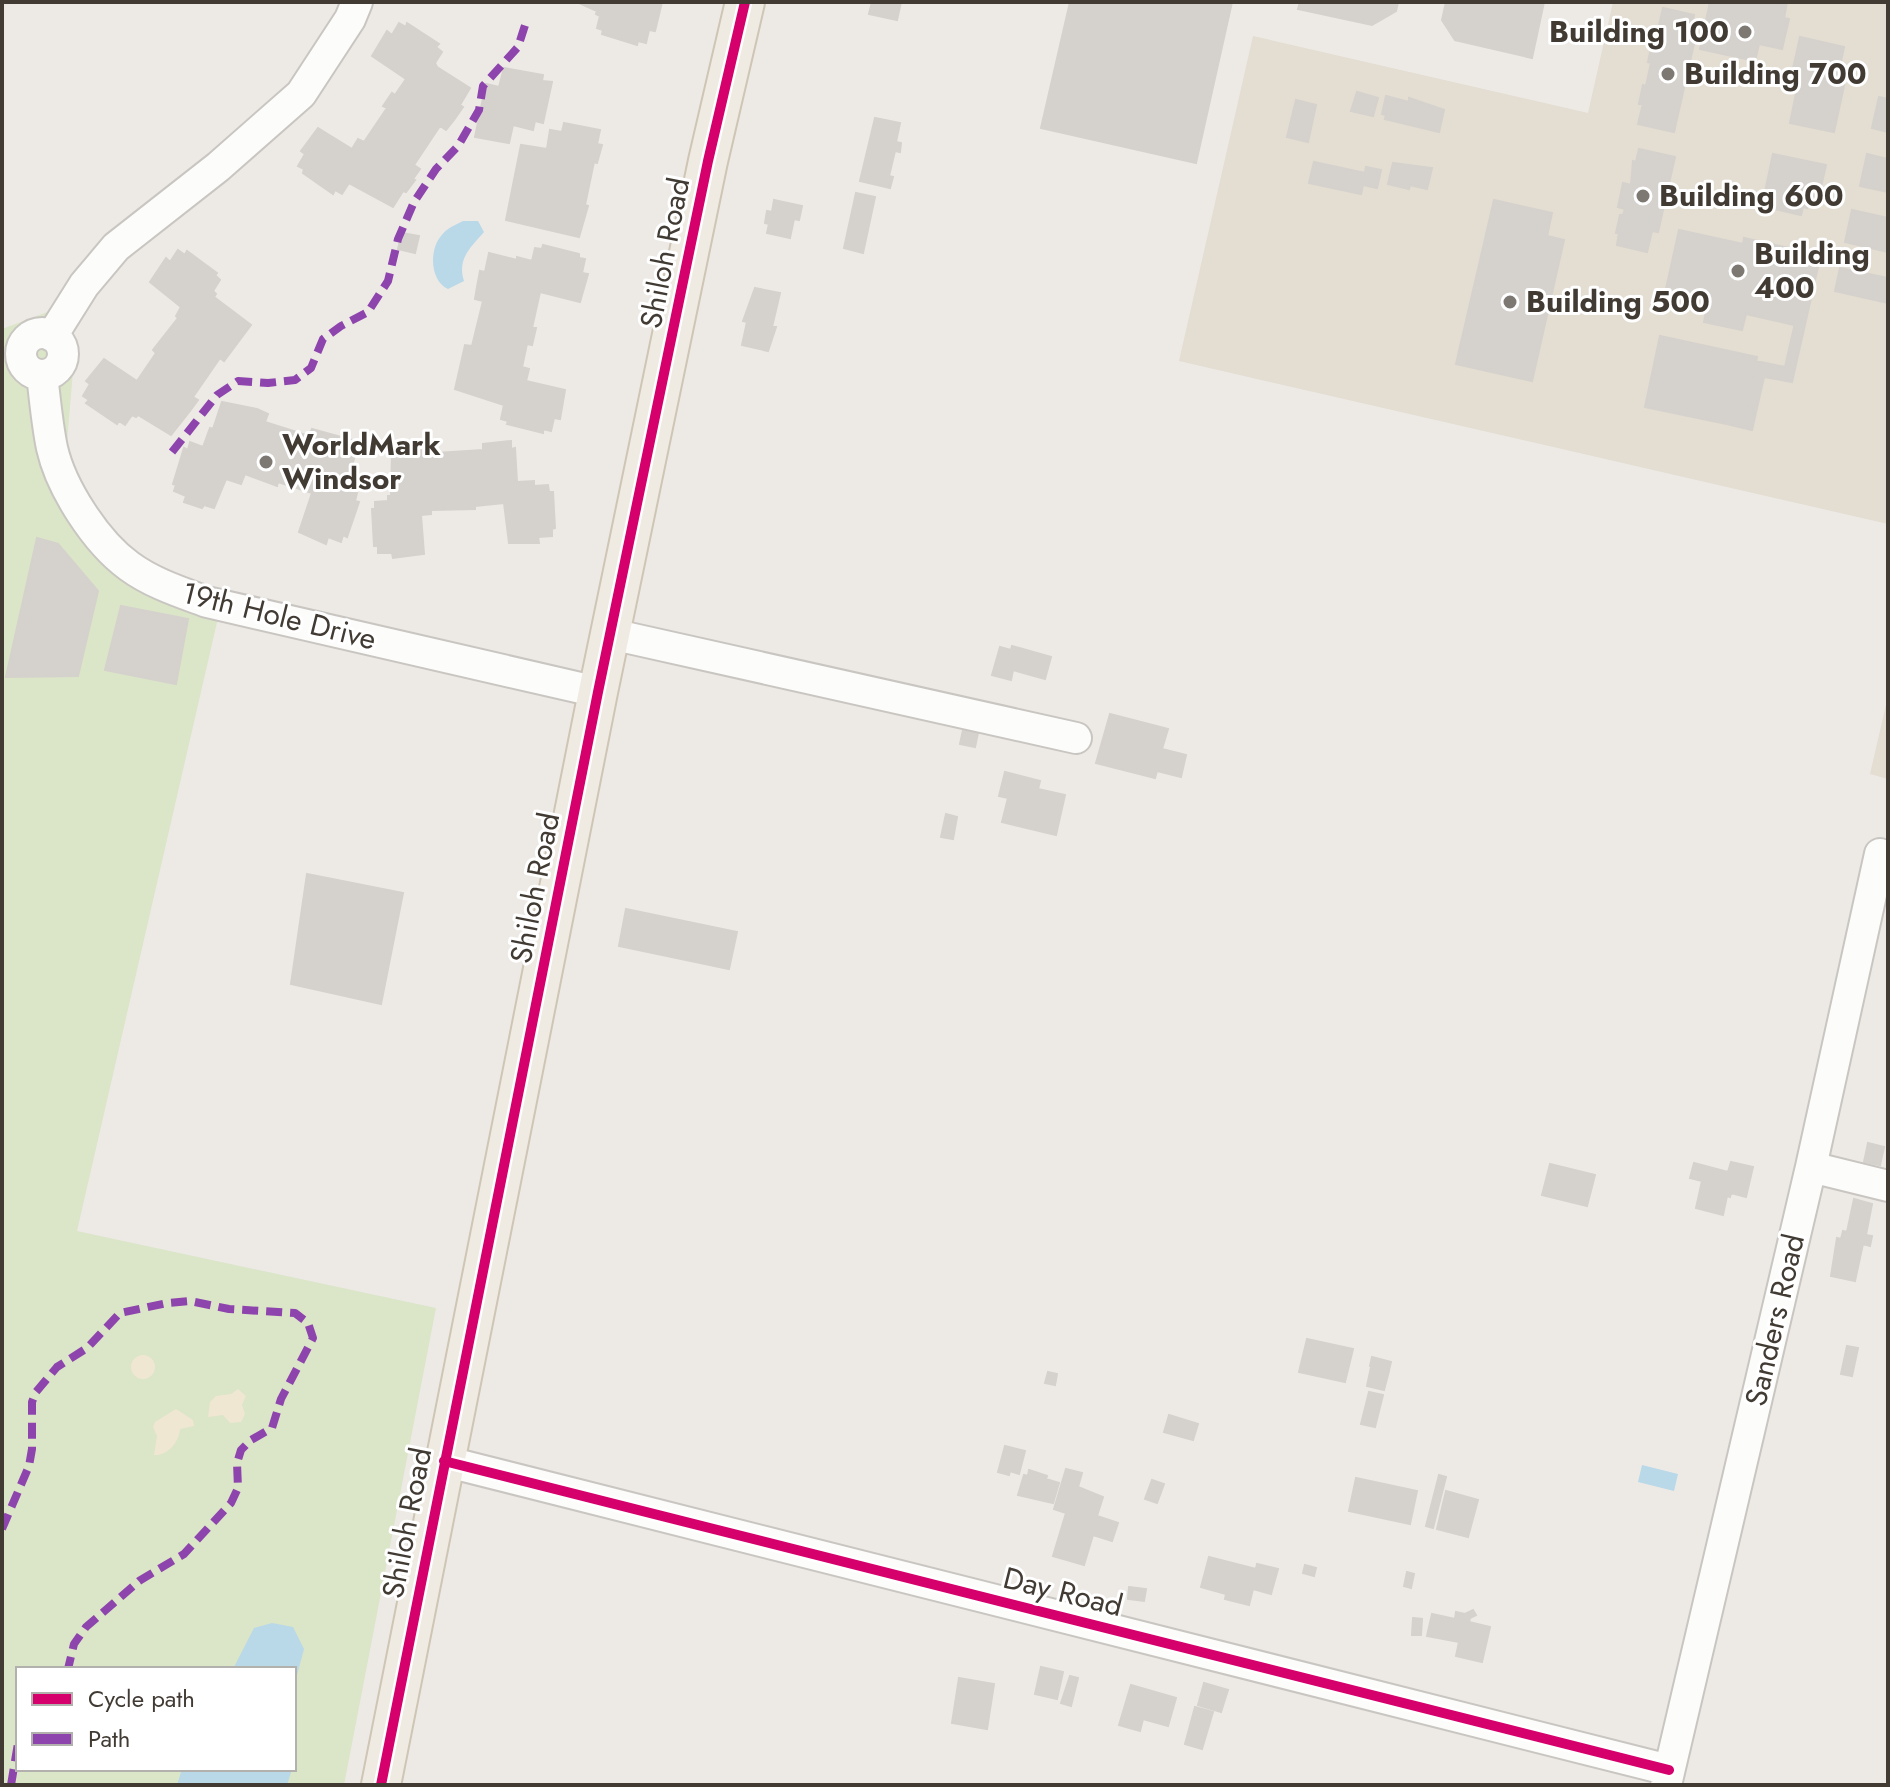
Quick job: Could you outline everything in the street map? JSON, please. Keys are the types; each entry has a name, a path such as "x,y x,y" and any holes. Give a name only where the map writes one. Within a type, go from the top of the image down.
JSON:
{"main road":[{"name":"Shiloh Road","path":"381,1785 598,692 708,161 745,2"}],"street":[{"name":"19th Hole Drive","path":"357,2 350,19 301,94 218,167 116,247 84,285 52,336 46,333 33,335 23,344 24,365 42,375 53,451 68,487 105,545 129,566 168,588 207,602 598,692"},
{"path":"611,634 1076,738"},
{"name":"Sanders Road","path":"1668,1777 1811,1167 1880,854"},
{"path":"1811,1167 1888,1186"},
{"name":"Day Road","path":"444,1461 1668,1777"}],"shaded area":[{"path":"1613,2 1888,2 1888,524 1179,361 1253,36 1588,113"},
{"path":"1888,696 1888,779 1870,774"}],"green space":[{"path":"53,310 75,347 62,502 218,618 77,1231 436,1308 344,1785 2,1785 2,329"}],"sand":[{"path":"143,1355 151,1359 155,1367 151,1375 143,1379 135,1375 131,1367 135,1359"},
{"path":"238,1389 246,1396 242,1405 245,1414 241,1422 230,1423 223,1415 208,1417 210,1402 216,1396 231,1394"},
{"path":"176,1409 193,1420 194,1426 180,1429 172,1447 154,1455 157,1436 153,1427 155,1422"}],"water":[{"path":"463,221 478,221 484,232 464,260 464,281 448,289 435,272 434,249 443,233"},
{"path":"1642,1465 1678,1474 1674,1491 1638,1482"},
{"path":"272,1623 293,1627 304,1649 296,1679 296,1667 234,1667 254,1628"},
{"path":"181,1771 291,1771 287,1785 177,1785"}],"building":[{"path":"577,2 662,2 655,31 649,30 646,43 638,41 637,45 602,34 603,30 597,28 600,16 596,14 597,11"},
{"path":"872,2 901,2 897,20 869,14"},
{"path":"1070,2 1232,2 1196,163 1041,128"},
{"path":"1300,2 1398,2 1396,11 1372,25 1298,9"},
{"path":"1446,2 1544,2 1532,58 1455,40 1442,20"},
{"name":"Building 100","path":"1710,2 1787,2 1784,18 1789,19 1782,49 1759,44 1755,61 1700,49"},
{"name":"Building 700","path":"1663,8 1694,15 1689,38 1695,39 1674,132 1638,124 1643,104 1639,104 1643,85 1646,86 1651,63 1648,62 1652,43 1655,43"},
{"path":"399,23 406,27 407,23 439,44 436,47 442,52 435,63 437,67 470,88 454,120 446,130 440,126 414,165 420,169 415,180 393,207 349,183 342,194 335,190 333,194 298,166 305,154 301,151 318,128 352,149 358,139 364,142 387,108 383,106 406,79 372,56 387,31 392,35"},
{"path":"1800,37 1844,47 1840,66 1848,67 1834,132 1790,123 1797,89 1789,87"},
{"path":"504,68 543,75 542,81 552,82 543,123 535,121 533,130 513,125 509,143 475,137 486,84 499,87"},
{"path":"1357,92 1378,98 1373,116 1351,111"},
{"path":"1386,96 1409,102 1409,98 1444,110 1439,132 1385,119 1386,115 1382,114"},
{"path":"1879,97 1888,99 1888,132 1872,128"},
{"path":"1296,100 1316,105 1308,142 1287,137"},
{"path":"875,118 900,123 896,142 901,143 900,152 895,151 889,176 893,177 890,188 860,181"},
{"path":"564,123 600,130 597,144 602,145 597,163 594,162 585,205 588,206 579,237 506,220 521,145 547,149 550,130 562,132"},
{"name":"Building 600","path":"1639,149 1675,157 1658,232 1652,231 1647,252 1617,245 1619,233 1616,233 1620,215 1625,209 1618,207 1623,183 1631,185 1633,161 1636,162"},
{"path":"1773,154 1826,165 1818,200 1809,198 1807,208 1803,207 1801,215 1762,206"},
{"path":"1867,154 1888,159 1888,192 1860,186"},
{"path":"1314,162 1365,173 1366,167 1381,170 1377,188 1363,185 1361,194 1309,183"},
{"path":"1393,163 1432,168 1427,189 1388,184"},
{"path":"856,193 875,197 863,253 844,248"},
{"path":"774,200 802,206 799,220 794,219 790,238 767,233 767,211 772,212"},
{"name":"Building 500","path":"1494,200 1552,213 1547,236 1564,240 1532,381 1456,364"},
{"path":"1852,210 1888,218 1888,252 1845,242"},
{"name":"Building 400","path":"1679,230 1743,244 1744,238 1811,253 1794,325 1746,314 1742,330 1704,322 1709,298 1666,289"},
{"path":"402,233 419,236 415,253 398,249"},
{"name":"WorldMark Windsor","path":"543,245 579,254 579,258 585,259 582,273 588,274 580,302 540,292 532,328 536,328 532,345 527,344 522,367 529,369 526,381 565,390 560,419 554,418 551,431 543,429 543,433 507,424 508,421 501,419 504,405 455,389 465,345 472,346 483,301 475,299 477,287 480,271 485,272 489,253 532,261 535,248 542,249"},
{"name":"WorldMark Windsor","path":"178,250 185,255 187,251 217,273 215,275 220,280 213,291 216,294 214,297 251,325 224,361 220,358 193,397 198,400 171,435 138,415 132,415 125,425 119,421 117,424 86,403 89,400 83,396 90,384 86,381 104,359 137,381 156,353 153,350 178,318 176,316 181,307 150,282 166,258 170,262"},
{"path":"1811,253 1818,267 1792,382 1764,377 1752,430 1727,424 1730,412 1745,415 1756,361 1785,367"},
{"path":"1840,268 1888,278 1888,303 1835,291"},
{"path":"755,288 780,293 772,327 776,327 768,351 742,345 747,322 743,321"},
{"path":"1660,336 1757,357 1745,415 1730,412 1727,424 1645,407"},
{"name":"WorldMark Windsor","path":"222,402 257,409 268,414 265,422 309,436 312,429 359,442 345,489 357,493 355,501 359,502 347,537 343,535 341,542 328,537 326,544 299,532 312,493 278,482 277,486 245,474 241,484 226,479 214,508 184,502 186,496 174,491 176,485 173,484 184,448 188,450 190,442 203,447"},
{"name":"WorldMark Windsor","path":"511,441 511,449 515,448 517,482 534,481 534,486 548,485 549,492 553,492 555,528 552,529 552,536 538,537 539,543 509,543 504,503 475,506 475,509 431,510 431,514 421,515 424,554 393,558 392,553 378,553 378,546 374,546 372,509 375,509 375,502 388,501 388,496 391,496 392,452 402,451 403,456 408,455 407,448 424,447 436,447 436,453 483,450 483,444"},
{"path":"37,538 58,544 98,591 78,676 6,677"},
{"path":"121,606 188,619 176,684 105,670"},
{"path":"1012,646 1051,657 1045,679 1013,670 1011,680 992,675 1000,647 1011,650"},
{"path":"1110,714 1168,729 1162,749 1186,755 1181,777 1157,771 1155,778 1096,763"},
{"path":"963,730 978,733 975,747 960,744"},
{"path":"1005,772 1040,781 1038,789 1065,795 1056,835 1002,822 1008,798 999,796"},
{"path":"946,814 957,817 953,839 941,837"},
{"path":"307,874 403,893 381,1004 291,984"},
{"path":"626,909 737,932 729,969 619,946"},
{"path":"1868,1143 1884,1147 1880,1165 1864,1162"},
{"path":"1731,1162 1753,1167 1746,1197 1731,1193 1730,1197 1727,1196 1723,1215 1696,1208 1702,1181 1690,1178 1694,1163 1728,1172"},
{"path":"1550,1164 1595,1175 1587,1206 1542,1195"},
{"path":"1854,1199 1872,1204 1866,1235 1872,1236 1870,1246 1863,1244 1855,1281 1831,1276 1837,1238 1841,1239 1843,1231 1847,1232"},
{"path":"1307,1339 1353,1349 1345,1382 1299,1372"},
{"path":"1847,1346 1858,1348 1852,1376 1841,1374"},
{"path":"1372,1357 1391,1362 1389,1370 1370,1366"},
{"path":"1371,1367 1389,1371 1384,1390 1367,1386"},
{"path":"1048,1372 1057,1374 1055,1385 1045,1383"},
{"path":"1369,1392 1383,1395 1375,1427 1361,1424"},
{"path":"1169,1415 1198,1424 1193,1440 1164,1432"},
{"path":"1005,1446 1025,1451 1019,1474 998,1472"},
{"path":"1066,1469 1082,1473 1078,1487 1103,1497 1097,1516 1118,1523 1112,1541 1093,1535 1084,1565 1053,1556 1066,1513 1054,1509"},
{"path":"1029,1470 1059,1483 1053,1503 1018,1495 1024,1475 1028,1476"},
{"path":"1439,1475 1446,1477 1433,1528 1426,1526"},
{"path":"1356,1478 1417,1491 1410,1524 1349,1511"},
{"path":"1152,1480 1164,1484 1157,1503 1145,1499"},
{"path":"1446,1491 1478,1500 1468,1537 1437,1529"},
{"path":"1209,1557 1256,1569 1257,1564 1278,1569 1271,1594 1253,1589 1249,1605 1225,1599 1226,1594 1201,1587"},
{"path":"1305,1565 1316,1568 1314,1576 1303,1573"},
{"path":"1407,1572 1414,1574 1411,1588 1404,1586"},
{"path":"1129,1587 1146,1589 1144,1601 1128,1599"},
{"path":"1473,1610 1476,1615 1469,1622 1490,1627 1482,1662 1456,1656 1459,1642 1427,1636 1432,1614 1455,1619 1456,1612 1465,1614"},
{"path":"1413,1618 1422,1619 1421,1635 1412,1635"},
{"path":"1041,1667 1063,1672 1057,1699 1035,1694"},
{"path":"1070,1676 1078,1678 1071,1706 1061,1703"},
{"path":"959,1678 994,1684 987,1729 952,1723"},
{"path":"1204,1683 1228,1690 1221,1712 1198,1705"},
{"path":"1131,1685 1176,1698 1168,1726 1143,1719 1140,1731 1119,1725"},
{"path":"1195,1707 1213,1712 1202,1749 1185,1744"}],"marked path":[{"path":"172,452 217,395 238,381 268,383 295,380 311,368 323,339 368,312 388,281 398,239 414,202 436,169 458,146 479,110 483,86 518,47 527,19"},
{"path":"2,1529 29,1466 32,1402 36,1392 57,1367 87,1348 120,1313 190,1301 229,1309 295,1313 308,1323 313,1338 281,1399 272,1428 241,1450 237,1463 238,1488 231,1503 184,1554 139,1581 86,1627 74,1644 68,1667"},
{"path":"11,1785 16,1755"}],"cycle path":[{"path":"381,1785 598,692 708,161 745,2"},
{"path":"444,1461 1669,1770"}],"place":[{"name":"Building 100","path":"1745,32"},
{"name":"Building 700","path":"1668,74"},
{"name":"Building 600","path":"1643,196"},
{"name":"Building 400","path":"1738,271"},
{"name":"Building 500","path":"1510,302"},
{"name":"WorldMark Windsor","path":"266,462"}]}
